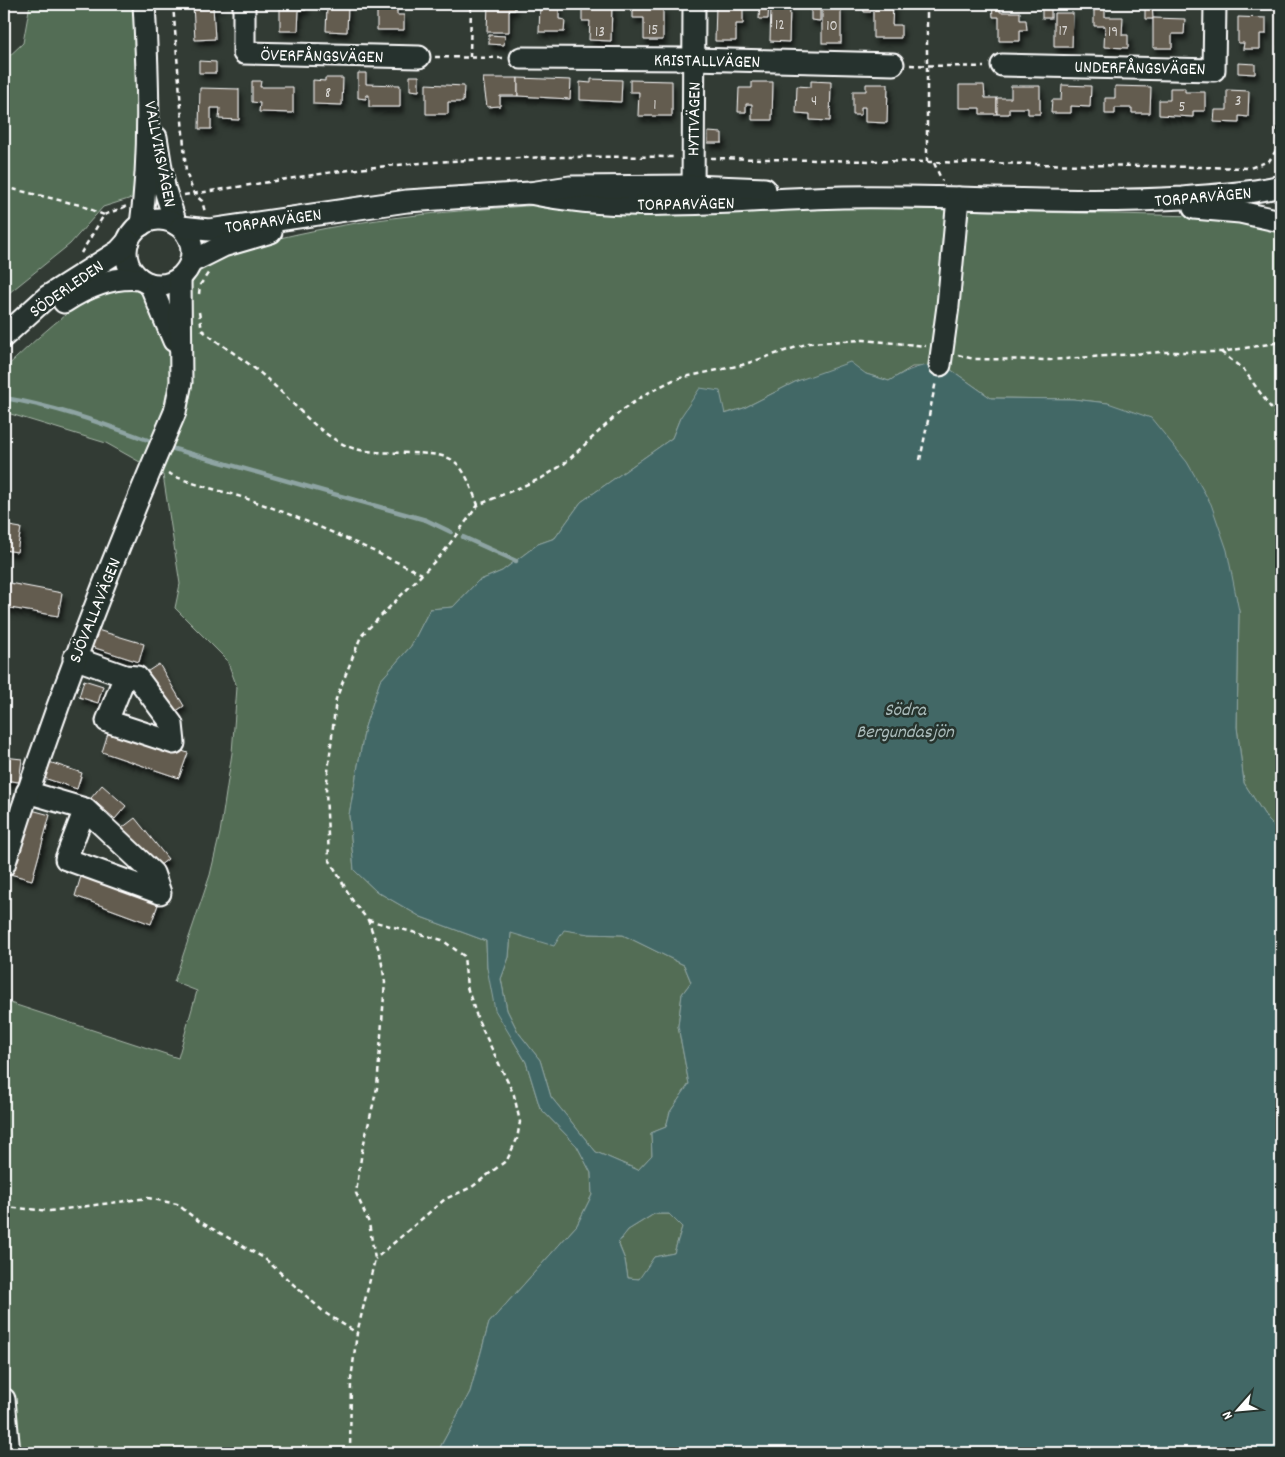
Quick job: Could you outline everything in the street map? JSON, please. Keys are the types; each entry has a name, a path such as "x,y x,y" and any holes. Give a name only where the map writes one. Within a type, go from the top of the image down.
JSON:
{"street":[{"name":"VALLVIKSVÄGEN","path":"134,233 144,199 148,84 144,4"},
{"name":"ÖVERFÅNGSVÄGEN","path":"244,4 244,53 418,58"},
{"name":"HYTTVÄGEN","path":"693,195 694,4"},
{"name":"UNDERFÅNGSVÄGEN","path":"1002,65 1214,70 1215,4"},
{"name":"KRISTALLVÄGEN","path":"521,58 693,59 893,64"},
{"name":"VALLVIKSVÄGEN","path":"148,84 164,187 178,225"},
{"name":"TORPARVÄGEN","path":"178,225 209,230 366,207 457,197 530,193 570,187 693,195 752,188 842,197 1129,201 1241,194 1279,185"},
{"path":"1279,185 1273,200 1279,223"},
{"path":"941,358 958,198"},
{"name":"TORPARVÄGEN","path":"1129,201 1240,212 1279,223"},
{"name":"TORPARVÄGEN","path":"185,270 213,250 233,243 366,207"},
{"path":"158,219 178,225 191,243 185,270 168,284 145,282 128,262 134,233 158,219"},
{"name":"SÖDERLEDEN","path":"4,336 48,296 105,260 134,233"},
{"name":"SJÖVALLAVÄGEN","path":"4,865 27,792 74,658 175,412 180,382 179,356 185,270"},
{"name":"SÖDERLEDEN","path":"4,347 76,294 123,277 145,282"},
{"name":"SJÖVALLAVÄGEN","path":"145,282 179,356"},
{"path":"74,658 125,676"},
{"path":"27,792 84,809 153,873 160,893 66,859 84,809"},
{"path":"4,1399 9,1453"}],"path":[{"path":"173,4 186,172 194,194"},
{"path":"470,57 471,4"},
{"path":"927,162 926,65 928,4"},
{"path":"1277,148 1280,4"},
{"path":"418,58 521,58"},
{"path":"893,64 987,67 1002,65"},
{"path":"4,187 80,204 104,215"},
{"path":"199,299 200,285 212,265"},
{"path":"198,306 202,330 267,378 299,411 330,437 348,447 367,452 442,455 455,461 466,476 478,505"},
{"path":"350,1453 351,1380 357,1333 375,1259 369,1223 356,1193 362,1151 377,1088 385,982 380,952 368,920 354,903 329,859 326,790 336,699 361,636 442,552 478,505 542,478 564,464 620,412 644,395 675,379 742,365 809,343 864,340 922,345 941,358 1050,360 1160,352 1221,352 1281,342"},
{"path":"1221,352 1244,370 1281,422"},
{"path":"920,460 941,358"},
{"path":"158,453 181,480 253,501 301,518 422,574"},
{"path":"1281,688 1281,709"},
{"path":"368,920 442,940 464,956 467,987 478,1020 514,1095 520,1122 517,1139 507,1160 472,1187 445,1199 375,1259"},
{"path":"4,1207 50,1211 148,1198 177,1204 197,1220 264,1258 325,1313 357,1333"}],"green space":[{"path":"30,4 134,4 138,39 138,196 103,207 70,244 4,297 4,61 23,43"},
{"path":"541,205 832,207 1196,216 1266,224 1281,235 1281,833 1268,820 1244,783 1237,727 1239,611 1108,403 1073,399 991,398 947,367 912,367 889,381 866,374 797,381 744,408 724,414 680,418 672,438 581,502 555,538 538,544 502,571 478,581 453,607 430,609 411,646 380,681 365,727 349,815 354,870 376,891 421,917 486,941 487,968 514,1042 526,1062 540,1108 577,1146 591,1173 592,1195 577,1225 489,1323 470,1392 437,1453 4,1453 4,1001 178,1058 197,991 174,982 210,875 220,833 232,753 237,687 227,660 175,608 180,584 163,475 106,443 4,412 4,369 62,318 96,294 112,287 127,285 158,292 168,292 182,285 203,262 228,250 313,231 378,220"},
{"path":"564,929 589,934 623,935 684,965 691,982 682,994 678,1026 689,1084 670,1112 666,1127 651,1133 652,1155 638,1170 596,1152 551,1097 540,1060 518,1032 507,1010 501,979 509,957 511,932 528,936"},
{"path":"654,1214 669,1214 682,1227 674,1253 654,1257 640,1279 628,1278 625,1260 618,1242 628,1230"}],"water":[{"name":"Södra Bergundasjön","path":"850,362 866,374 889,381 916,368 939,365 947,367 991,398 1073,399 1108,403 1151,418 1187,462 1211,504 1227,550 1239,611 1237,727 1244,783 1268,820 1281,833 1281,1453 437,1453 470,1392 489,1323 577,1225 592,1195 591,1173 577,1146 540,1108 526,1062 495,1010 487,968 486,941 421,917 376,891 354,870 349,815 365,727 380,681 411,646 430,609 453,607 478,581 502,571 538,544 555,538 581,502 672,438 680,418 700,388 720,391 725,414 744,408 797,381","holes":["564,930 589,934 623,935 684,965 691,982 682,994 678,1026 689,1084 670,1112 666,1127 651,1133 652,1155 638,1170 596,1152 551,1097 540,1060 518,1032 507,1010 501,979 509,957 511,933 554,946","654,1214 669,1214 682,1227 674,1253 654,1257 639,1279 628,1278 625,1260 618,1243 628,1230"]}],"building":[{"path":"193,4 221,4 221,6 213,6 215,39 195,40"},
{"path":"280,4 306,4 306,10 299,10 298,31 280,31"},
{"path":"319,4 348,4 347,32 326,31 327,7 318,6"},
{"path":"377,4 397,4 397,15 404,15 404,30 377,30"},
{"path":"488,4 515,4 515,10 509,10 509,32 487,32"},
{"path":"531,4 559,4 559,19 565,20 564,32 539,32 540,6"},
{"path":"590,4 612,5 611,41 589,40 590,21 582,21 582,6 590,7"},
{"path":"633,4 642,4 642,8 663,8 663,40 644,40 644,18 633,18"},
{"path":"716,4 736,4 736,9 743,9 743,24 736,24 736,41 715,41"},
{"path":"760,4 769,4 768,19 759,19"},
{"path":"811,4 820,4 820,21 811,20"},
{"path":"863,4 871,4 871,12 864,12"},
{"path":"873,4 893,4 892,25 901,25 901,38 873,38"},
{"path":"992,4 1000,4 1000,12 1020,12 1020,20 1026,20 1027,30 1020,30 1020,41 999,41 999,17 993,17"},
{"path":"1042,4 1051,4 1051,18 1042,18"},
{"path":"1145,5 1152,5 1153,19 1145,19"},
{"path":"771,7 790,7 789,42 770,41"},
{"path":"822,8 841,8 841,43 822,43"},
{"path":"1094,8 1105,8 1105,17 1123,17 1122,35 1128,35 1128,48 1104,47 1105,26 1094,26"},
{"path":"1054,13 1073,13 1072,47 1054,47"},
{"path":"1238,17 1266,18 1266,34 1260,34 1260,49 1243,49 1244,43 1238,43"},
{"path":"1153,18 1185,19 1184,34 1172,34 1172,48 1153,48"},
{"path":"489,35 505,36 504,45 489,44"},
{"path":"199,61 216,62 216,73 199,73"},
{"path":"1238,63 1255,64 1255,74 1238,73"},
{"path":"358,73 366,73 366,84 400,85 400,107 369,107 369,95 366,95 366,99 358,98"},
{"path":"410,76 419,76 419,91 410,90"},
{"path":"325,78 343,78 342,105 313,104 313,80 325,81"},
{"path":"483,78 518,78 518,96 500,96 500,106 487,107"},
{"path":"518,78 571,80 570,99 518,96"},
{"path":"591,79 622,80 621,102 580,100 580,82 591,83"},
{"path":"630,80 672,81 672,116 638,116 639,92 630,92"},
{"path":"252,81 261,81 260,87 293,87 293,113 259,112 260,103 252,102"},
{"path":"811,81 831,82 830,121 810,120 810,114 796,113 797,86 811,87"},
{"path":"752,82 773,82 772,120 752,120 752,104 746,104 746,112 738,112 739,88 752,88"},
{"path":"426,84 464,86 463,102 448,102 448,114 426,114"},
{"path":"866,84 888,84 887,123 865,122 865,107 861,107 861,115 853,115 853,91 866,91"},
{"path":"959,85 984,85 985,98 997,98 997,114 980,114 980,108 959,108"},
{"path":"1062,85 1091,86 1090,107 1071,106 1071,113 1051,113 1052,100 1061,100"},
{"path":"1011,86 1040,86 1040,114 1028,114 1028,108 1009,108 1009,114 997,114 997,98 1011,98"},
{"path":"1115,86 1151,87 1150,113 1132,113 1132,108 1115,108 1115,114 1105,114 1105,98 1115,98"},
{"path":"200,88 239,89 239,120 219,119 220,108 211,108 211,129 199,129"},
{"path":"1170,88 1185,88 1185,92 1205,92 1205,111 1193,111 1193,117 1159,115 1159,100 1170,100"},
{"path":"1227,90 1249,91 1248,117 1239,116 1239,123 1214,122 1215,110 1227,110"},
{"path":"708,132 722,133 722,143 708,143"},
{"path":"4,525 21,528 17,552 4,550"},
{"path":"4,582 62,593 58,616 4,607"},
{"path":"94,629 144,644 139,662 89,646"},
{"path":"159,664 184,706 170,715 145,673"},
{"path":"84,680 103,686 98,703 79,697"},
{"path":"110,727 188,753 179,778 102,752"},
{"path":"4,757 22,759 19,782 4,780"},
{"path":"49,762 82,773 77,789 44,778"},
{"path":"102,785 126,806 115,819 91,798"},
{"path":"28,809 50,815 32,880 10,874"},
{"path":"135,818 168,859 155,869 122,828"},
{"path":"82,873 160,899 151,924 75,896"}],"waterway":[{"path":"4,398 62,411 156,443"},
{"path":"167,447 426,520 451,532"},
{"path":"463,537 516,561"}]}
